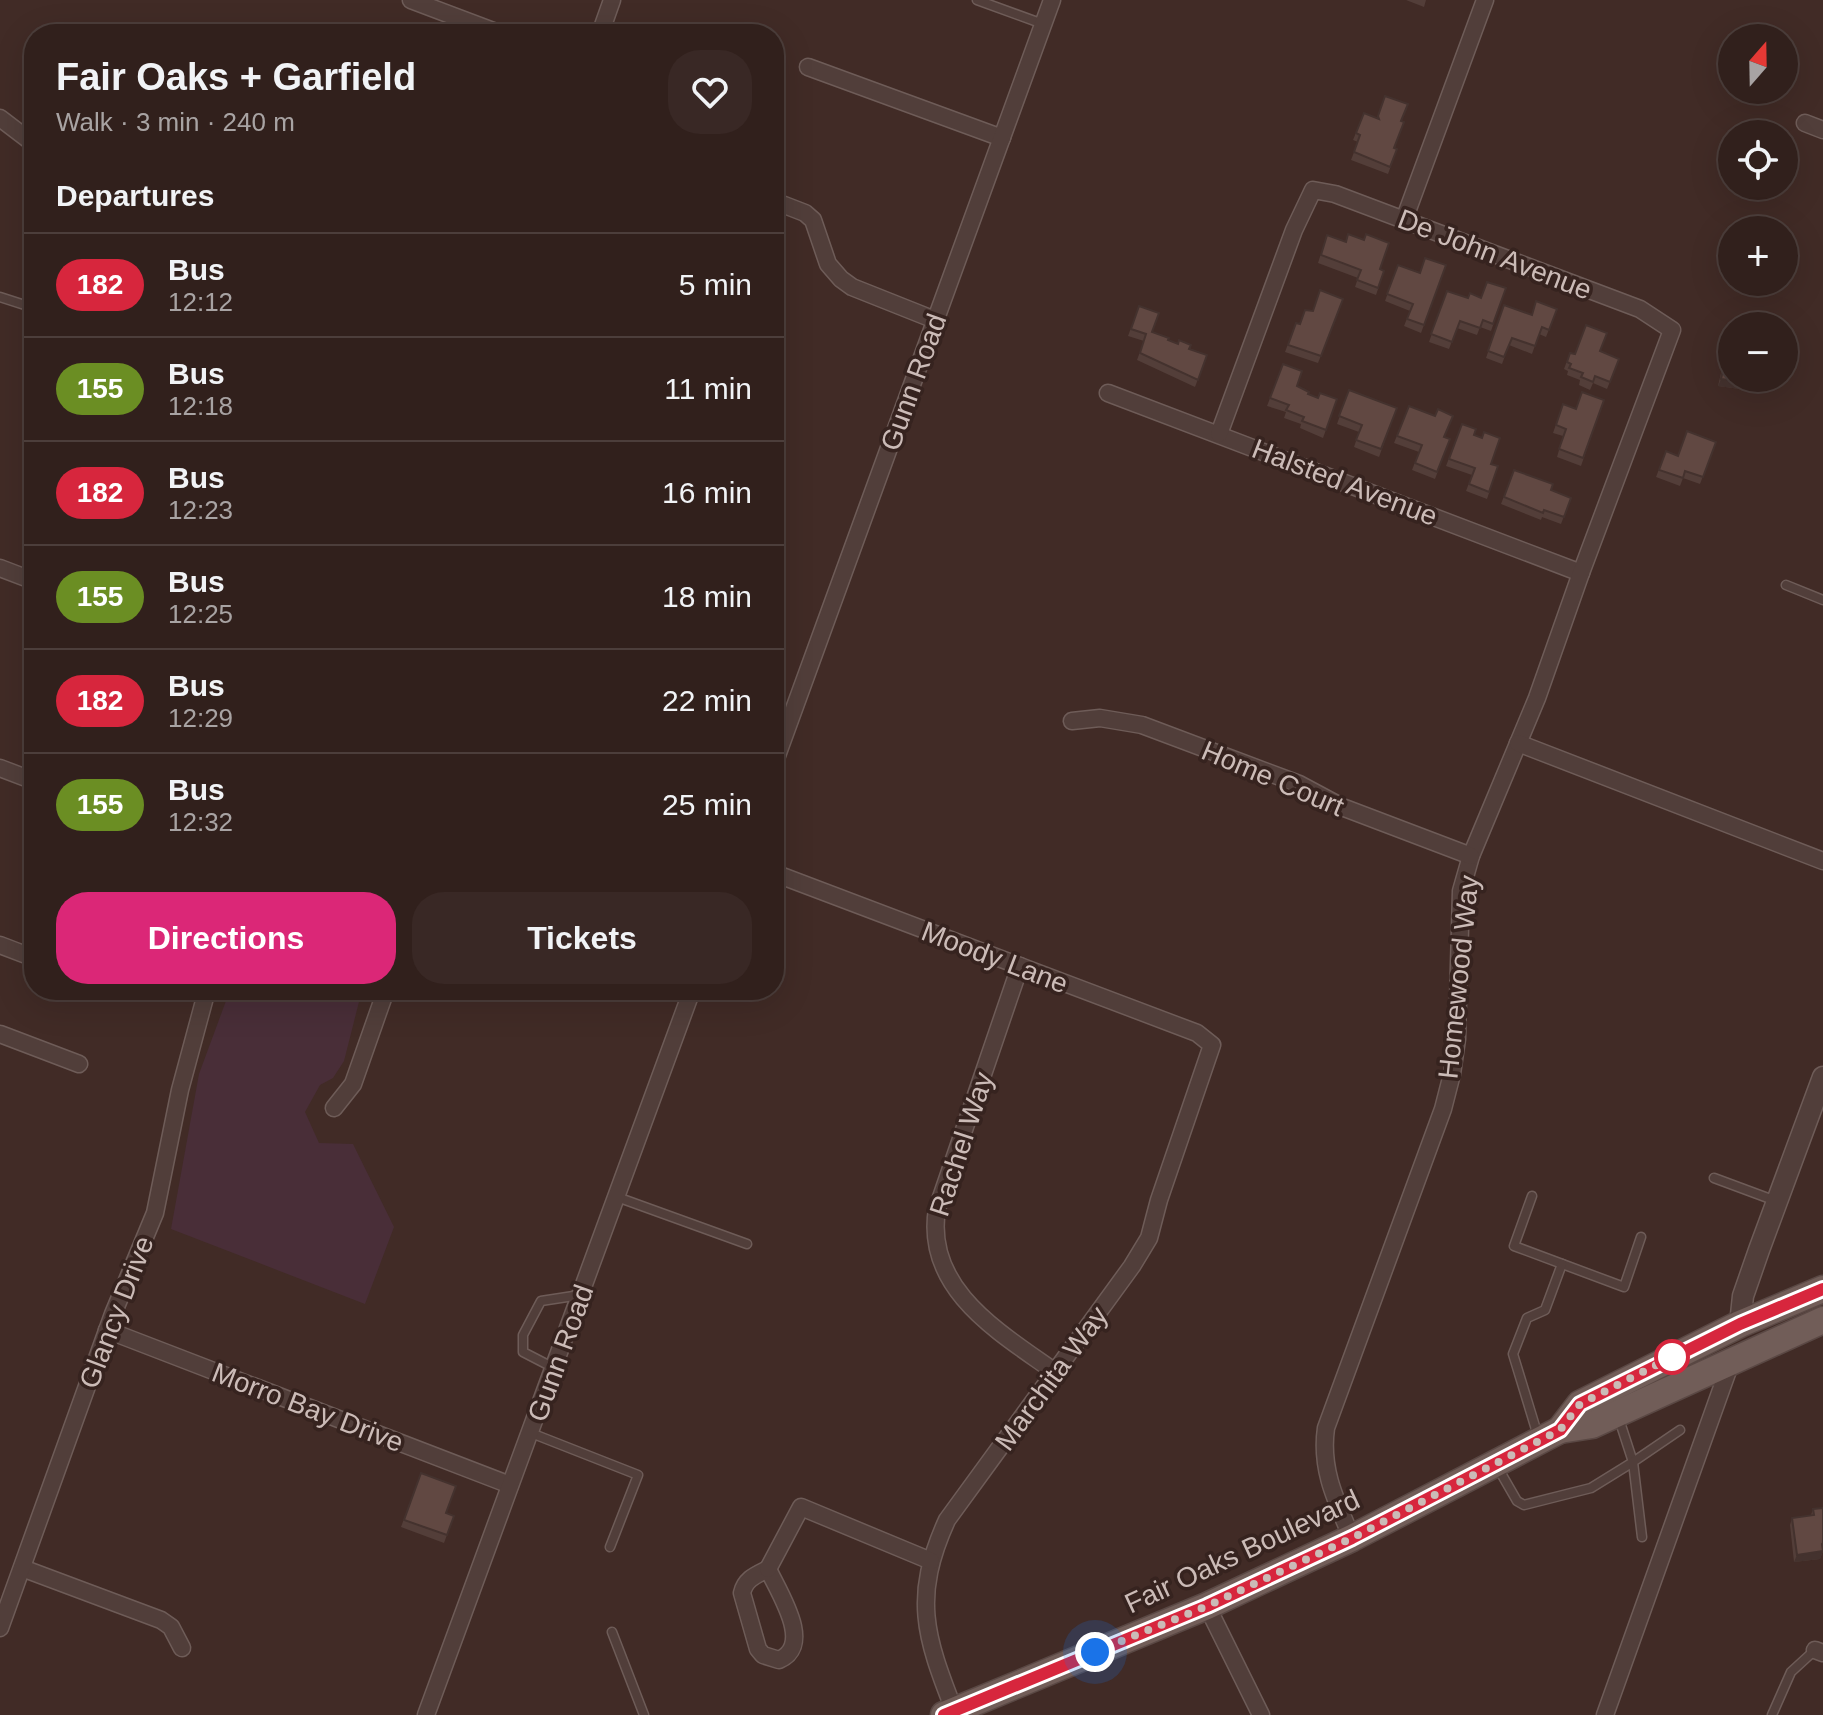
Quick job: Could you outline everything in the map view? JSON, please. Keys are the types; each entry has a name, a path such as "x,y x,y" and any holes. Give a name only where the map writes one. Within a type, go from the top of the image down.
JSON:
{"main road":[{"path":"1550,1436 1714,1354 1740,1324 1823,1289"},
{"path":"1731,1362 1747,1341 1823,1305"},
{"name":"Fair Oaks Boulevard","path":"949,1713 1207,1606 1352,1538 1550,1436 1592,1425 1618,1414 1823,1320"}],"street":[{"path":"411,0 475,24"},
{"path":"604,24 612,0"},
{"name":"Gunn Road","path":"784,726 1052,0"},
{"path":"1404,220 1485,0"},
{"path":"808,67 1002,138"},
{"path":"0,118 24,136"},
{"path":"1805,123 1823,130"},
{"name":"De John Avenue","path":"1219,434 1294,230 1313,190 1335,194 1640,309 1672,330"},
{"path":"784,205 805,213 813,220 828,264 841,279 852,287 935,320"},
{"name":"Homewood Way","path":"1352,1538 1329,1484 1324,1456 1326,1428 1443,1109 1452,1074 1457,1039 1461,891 1471,856 1537,698 1672,330"},
{"name":"Halsted Avenue","path":"1108,393 1581,573"},
{"path":"0,568 24,577"},
{"name":"Home Court","path":"1072,721 1100,718 1142,725 1299,784 1342,807 1471,856"},
{"path":"1518,743 1823,861"},
{"path":"0,768 24,777"},
{"name":"Moody Lane","path":"784,877 1197,1033 1212,1045"},
{"path":"0,945 24,954"},
{"name":"Rachel Way","path":"1020,966 937,1209 934,1234 944,1270 958,1291 1009,1339 1055,1372"},
{"name":"Glancy Drive","path":"0,1628 107,1330 155,1213 180,1090 204,1000"},
{"path":"334,1108 353,1084 382,1000"},
{"name":"Gunn Road","path":"426,1715 688,1000"},
{"path":"0,1034 79,1064"},
{"name":"Marchita Way","path":"949,1713 927,1630 926,1587 931,1561 947,1520 1132,1266 1149,1238 1212,1045"},
{"path":"1740,1324 1743,1296 1823,1077"},
{"name":"Morro Bay Drive","path":"107,1330 510,1485"},
{"path":"1605,1715 1731,1362"},
{"path":"768,1569 795,1630 796,1642 790,1653 779,1660 763,1655 758,1649 742,1593 750,1579 768,1569 801,1507 931,1561"},
{"path":"22,1568 161,1620 171,1627 182,1648"},
{"path":"1207,1606 1261,1715"}],"lane":[{"path":"977,0 1043,24"},
{"path":"0,297 24,305"},
{"path":"1786,585 1823,600"},
{"path":"1714,1178 1777,1201"},
{"path":"1532,1196 1514,1246 1624,1287 1641,1237"},
{"path":"617,1197 747,1244"},
{"path":"1550,1436 1513,1354 1527,1318 1545,1310 1562,1264"},
{"path":"554,1368 523,1352 523,1335 541,1301 581,1295"},
{"path":"1618,1414 1633,1462 1642,1537"},
{"path":"1496,1463 1517,1501 1524,1505 1591,1488 1680,1430"},
{"path":"531,1433 638,1475 610,1547"},
{"path":"612,1632 644,1715"},
{"path":"1772,1715 1791,1672 1819,1652"}],"shaded area":[{"path":"226,1000 359,1000 344,1061 333,1078 320,1085 305,1112 319,1143 353,1144 394,1227 365,1304 171,1229 199,1074"}],"building":[{"path":"1385,96 1408,104 1390,167 1354,152 1360,135 1356,133 1364,113 1379,119"},
{"path":"1348,234 1364,240 1366,234 1389,243 1380,269 1384,271 1378,288 1357,280 1361,270 1321,255 1327,235 1346,242"},
{"path":"1425,258 1446,265 1424,325 1407,319 1413,304 1387,294 1398,265 1420,273"},
{"path":"1487,282 1506,288 1493,324 1483,320 1480,328 1460,321 1452,342 1431,334 1447,291 1468,298 1470,293 1481,298"},
{"path":"1320,290 1343,299 1321,356 1288,345 1296,323 1300,324 1305,310 1313,311"},
{"path":"1536,301 1557,309 1549,330 1542,327 1535,346 1512,338 1504,357 1488,351 1504,305 1532,315"},
{"path":"1139,306 1159,313 1152,332 1178,344 1179,340 1191,345 1189,349 1207,355 1198,380 1140,353 1146,334 1131,329"},
{"path":"1586,325 1607,333 1600,351 1619,359 1610,382 1595,376 1593,382 1581,377 1583,373 1569,368 1570,353 1575,354"},
{"path":"1283,364 1302,371 1297,386 1308,394 1318,398 1320,393 1337,399 1326,430 1302,421 1304,417 1286,410 1289,405 1270,398"},
{"path":"1349,390 1397,408 1381,449 1356,440 1362,425 1339,416"},
{"path":"1582,392 1604,400 1583,458 1559,449 1566,429 1556,425 1563,404 1576,409"},
{"path":"1409,406 1435,416 1438,409 1453,416 1444,437 1450,439 1437,472 1415,463 1422,445 1397,436"},
{"path":"1462,424 1476,429 1474,435 1482,438 1484,432 1500,438 1491,464 1498,466 1489,492 1469,484 1475,468 1449,459"},
{"path":"1687,431 1716,442 1703,477 1685,471 1683,478 1659,470 1666,451 1678,456"},
{"path":"1514,470 1553,484 1551,490 1571,498 1564,517 1544,510 1543,513 1504,497"},
{"path":"421,1473 456,1486 446,1513 454,1516 447,1535 404,1520"},
{"path":"1823,1508 1823,1551 1797,1555 1792,1518 1814,1515 1813,1509"}],"bus line":[{"name":"182","path":"944,1715 1207,1606 1352,1538 1560,1430 1580,1404 1740,1324 1823,1289"}],"route":[{"path":"1095,1652 1207,1606 1352,1538 1560,1430 1580,1404 1672,1357"}]}
